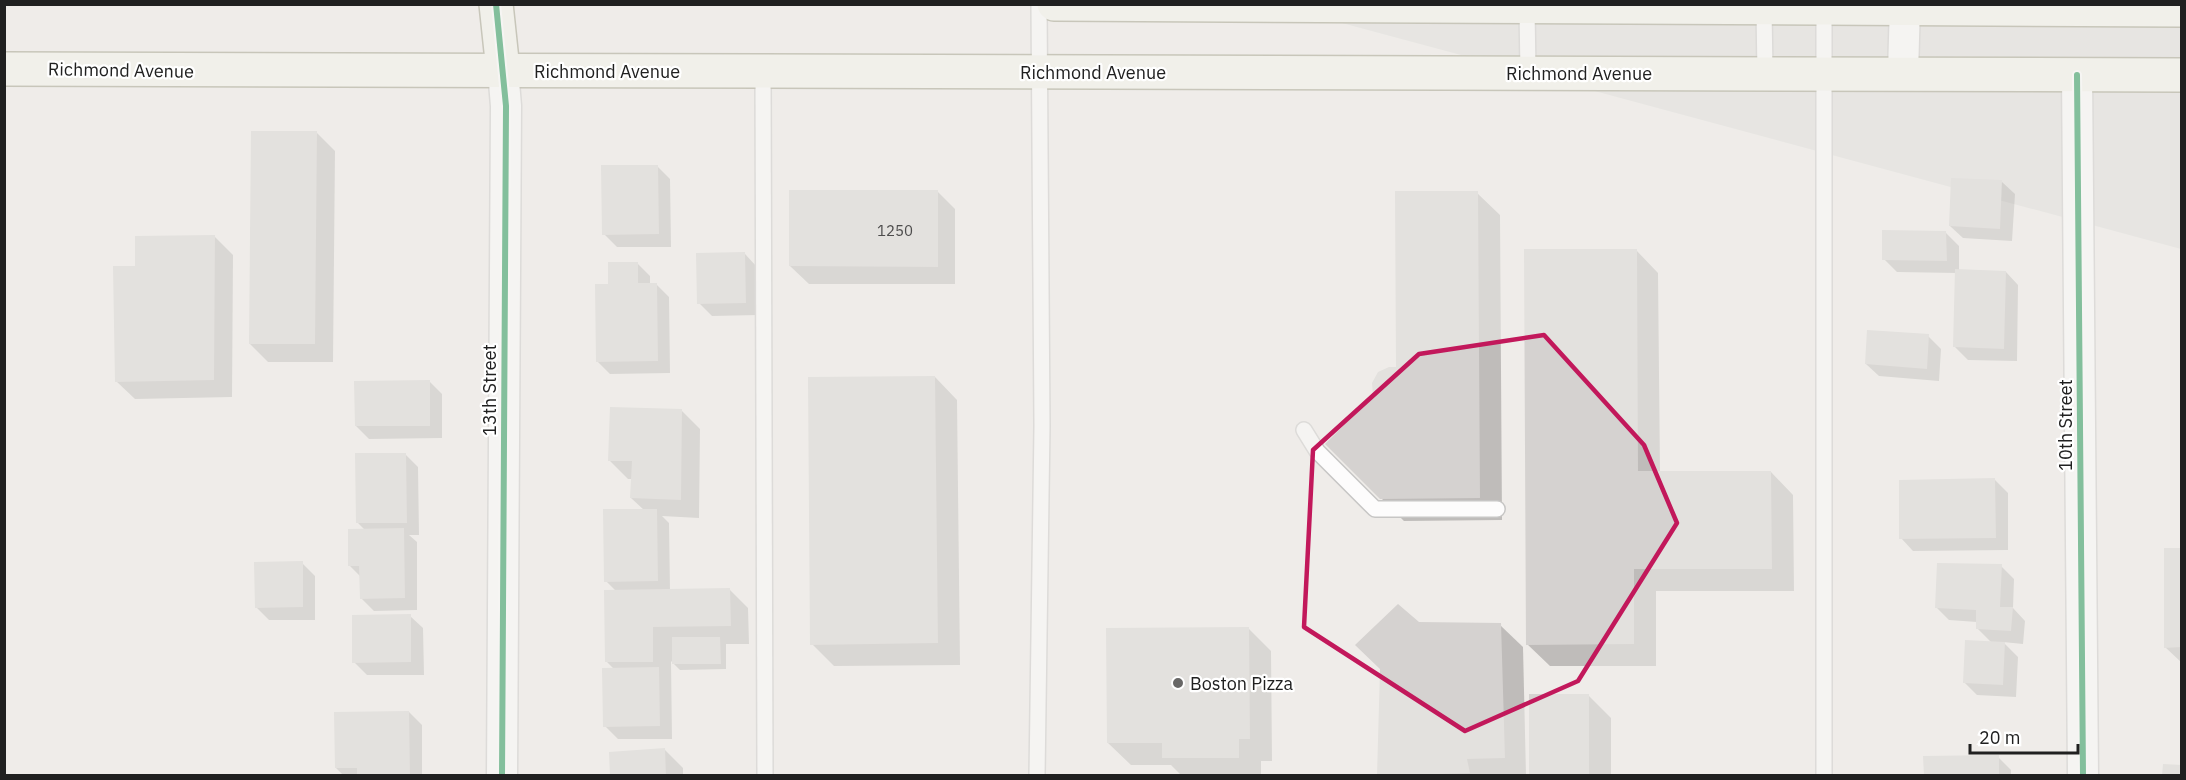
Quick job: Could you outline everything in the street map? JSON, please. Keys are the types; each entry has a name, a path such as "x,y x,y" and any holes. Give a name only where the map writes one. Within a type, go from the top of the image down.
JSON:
{"main road":[{"name":"13th Street","path":"496,4 503,70"},
{"path":"1054,4 1824,10 1905,7 2181,10"},
{"name":"Richmond Avenue","path":"4,69 2181,75"}],"street":[{"path":"1903,73 1905,7"},
{"name":"13th Street","path":"502,776 506,106 503,70"},
{"name":"10th Street","path":"2077,75 2083,776"}],"lane":[{"path":"1036,776 1042,426 1040,4"},
{"path":"1527,8 1528,73"},
{"path":"1764,9 1764,74"},
{"path":"1824,10 1824,776"},
{"path":"763,71 765,776"},
{"path":"1304,430 1317,452 1375,509 1497,509"}],"highlighted area":[{"path":"1544,335 1644,445 1677,523 1578,681 1465,731 1304,627 1313,450 1419,354"}],"shaded area":[{"path":"1275,5 2181,5 2181,249"}],"building":[{"path":"251,131 317,131 315,344 249,344"},
{"path":"601,165 658,165 659,234 602,235"},
{"path":"1951,178 2002,180 2000,229 1949,226"},
{"path":"789,190 938,190 938,267 789,266"},
{"path":"1395,191 1478,191 1480,498 1380,499 1325,444 1373,396 1372,383 1378,372 1389,367 1396,367"},
{"path":"1882,230 1946,231 1947,261 1882,260"},
{"path":"215,235 214,380 115,382 113,266 135,266 135,236"},
{"path":"1524,249 1637,249 1638,471 1771,471 1772,569 1634,569 1634,644 1526,645"},
{"path":"745,252 746,303 697,304 696,253"},
{"path":"608,262 638,262 638,283 657,283 658,361 596,362 595,284 608,284"},
{"path":"1955,269 2006,271 2004,349 1953,347"},
{"path":"1867,330 1929,334 1927,369 1865,364"},
{"path":"935,376 938,643 810,645 808,377"},
{"path":"430,380 430,426 355,426 354,381"},
{"path":"610,407 682,409 681,500 630,498 632,461 608,461"},
{"path":"355,453 406,453 407,523 356,523"},
{"path":"1995,478 1996,538 1899,539 1899,480"},
{"path":"603,509 657,509 658,581 604,582"},
{"path":"404,528 405,598 360,599 359,566 348,566 348,529"},
{"path":"2164,548 2182,548 2182,647 2164,648"},
{"path":"303,561 303,607 255,608 254,562"},
{"path":"1937,563 2002,564 2000,607 2013,607 2011,631 1976,629 1976,610 1935,608"},
{"path":"730,588 731,626 653,627 653,662 605,662 604,590"},
{"path":"1398,604 1419,622 1501,623 1505,758 1467,759 1470,773 1377,776 1380,669 1355,645"},
{"path":"411,614 411,662 352,663 352,615"},
{"name":"Boston Pizza","path":"1249,627 1250,739 1239,739 1239,758 1162,758 1162,743 1107,743 1106,628"},
{"path":"672,637 720,637 721,664 672,664"},
{"path":"1965,640 2005,642 2003,685 1963,683"},
{"path":"659,667 660,726 603,727 602,668"},
{"path":"1529,694 1589,694 1589,776 1529,776"},
{"path":"409,711 410,776 357,776 357,768 335,768 334,712"},
{"path":"665,748 666,776 610,776 609,752"},
{"path":"1999,755 1999,776 1924,776 1923,756"},
{"path":"2163,764 2182,765 2182,776 2162,776"}],"cycle path":[{"path":"496,4 506,106 502,776"},
{"path":"2077,75 2083,776"}],"place":[{"name":"Boston Pizza","path":"1178,683"}]}
